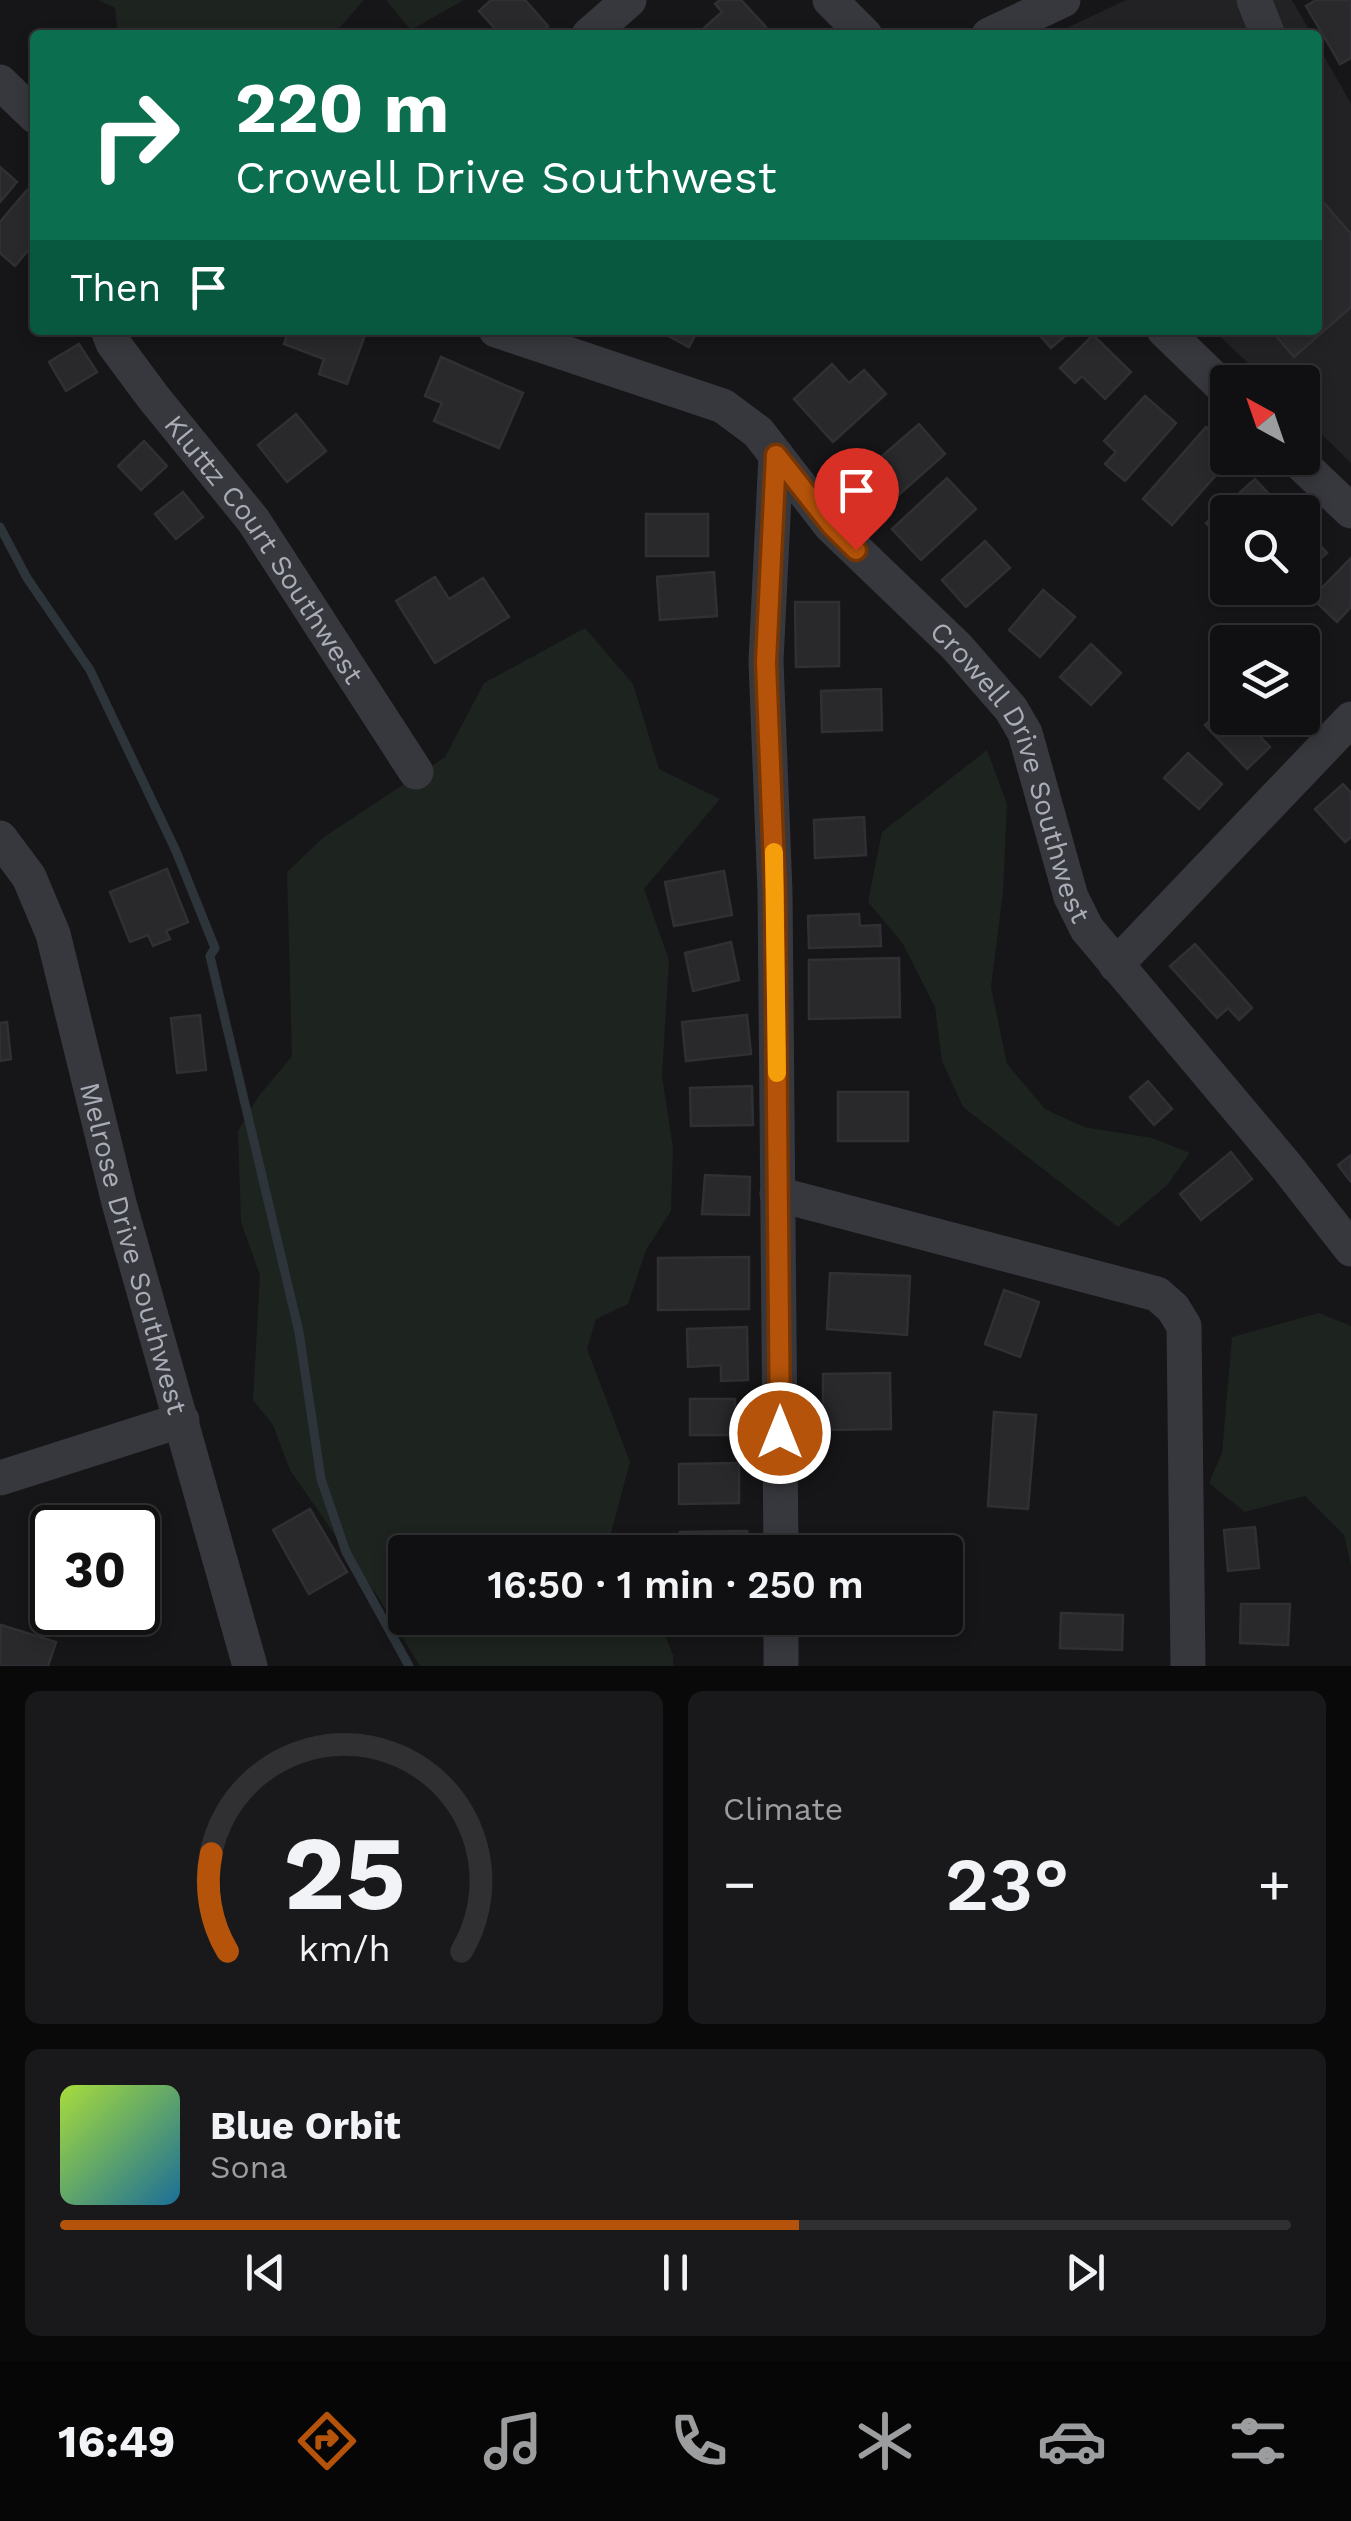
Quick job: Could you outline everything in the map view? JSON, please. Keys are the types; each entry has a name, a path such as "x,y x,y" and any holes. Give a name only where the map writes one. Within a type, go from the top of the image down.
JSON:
{"street":[{"path":"595,30 629,0"},
{"path":"830,0 860,30"},
{"path":"1000,30 1063,0"},
{"path":"0,82 30,111"},
{"name":"Kluttz Court Southwest","path":"110,335 153,397 253,520 416,772"},
{"name":"Crowell Drive Southwest","path":"511,335 723,406 758,432 832,526 956,647 1012,709 1025,734 1071,897 1087,929 1351,1249"},
{"path":"1169,335 1210,375"},
{"path":"776,455 766,662 775,892 780,1535"},
{"path":"1314,475 1351,511"},
{"path":"1116,965 1351,719"},
{"name":"Melrose Drive Southwest","path":"0,838 30,877 53,934 119,1203 250,1666"},
{"path":"778,1194 1157,1294 1173,1308 1184,1326 1188,1666"},
{"path":"0,1478 182,1420"},
{"path":"781,1635 782,1666"}],"shaded area":[{"path":"98,0 364,0 337,30 117,30 115,8"},
{"path":"386,0 464,0 411,30"},
{"path":"1126,0 1292,0 1309,30 1063,30"},
{"path":"1322,52 1351,104 1351,463 1320,433 1320,365 1250,365 1218,335 1322,335"},
{"path":"585,628 633,684 659,769 720,799 644,889 669,960 662,1076 673,1148 671,1211 646,1250 628,1304 596,1319 587,1349 630,1462 611,1535 388,1535 388,1613 290,1470 273,1425 253,1400 260,1275 241,1222 238,1131 258,1097 292,1056 287,872 324,837 445,757 484,683"},
{"path":"987,750 1007,804 1003,892 991,987 1007,1064 1045,1109 1084,1127 1152,1138 1190,1153 1168,1184 1118,1227 963,1107 942,1061 935,1007 903,944 868,902 882,832"},
{"path":"1319,1313 1351,1326 1351,1566 1344,1535 1305,1496 1245,1512 1209,1483 1222,1453 1232,1337"},
{"path":"401,1635 665,1635 673,1655 673,1666 420,1666"}],"building":[{"path":"491,0 525,0 548,26 543,30 496,30 479,11"},
{"path":"720,0 741,0 766,27 702,30 722,12 715,4"},
{"path":"1316,0 1351,0 1351,58 1340,64 1306,6"},
{"path":"0,167 17,182 0,202"},
{"path":"27,190 30,193 30,248 15,266 0,253 0,222"},
{"path":"1322,201 1351,234 1351,307 1322,332"},
{"path":"287,335 365,335 347,384 319,374 324,359 284,344"},
{"path":"666,335 695,335 689,347"},
{"path":"1039,335 1066,335 1051,348"},
{"path":"1093,335 1131,372 1105,399 1082,376 1075,383 1060,368"},
{"path":"1275,335 1319,335 1294,357"},
{"path":"79,344 97,372 66,391 49,362"},
{"path":"441,357 523,393 499,448 434,421 442,403 425,396"},
{"path":"832,364 849,383 864,370 886,394 833,442 794,399"},
{"path":"1145,396 1176,423 1125,481 1105,464 1116,452 1104,441"},
{"path":"296,414 326,451 287,482 258,445"},
{"path":"919,424 945,454 894,499 867,469"},
{"path":"1206,427 1210,430 1210,475 1216,475 1172,525 1143,499"},
{"path":"144,441 167,466 141,490 118,466"},
{"path":"947,478 976,509 921,560 892,529"},
{"path":"1255,479 1270,495 1237,495"},
{"path":"183,492 203,517 176,539 155,514"},
{"path":"646,514 708,514 708,556 646,556"},
{"path":"985,541 1010,568 966,607 942,580"},
{"path":"1351,558 1351,607 1337,622 1319,605 1320,590"},
{"path":"714,572 717,616 660,620 657,577"},
{"path":"435,577 449,599 483,578 509,617 435,663 396,601"},
{"path":"1043,590 1075,617 1040,657 1009,630"},
{"path":"795,602 839,602 839,666 796,667"},
{"path":"1091,644 1121,673 1091,705 1060,677"},
{"path":"881,689 882,730 822,732 821,691"},
{"path":"1215,735 1258,735 1270,747 1247,769"},
{"path":"1188,753 1222,784 1199,809 1164,778"},
{"path":"1343,784 1351,793 1351,837 1345,842 1315,809"},
{"path":"864,817 866,855 815,858 814,820"},
{"path":"167,869 188,922 166,931 170,939 153,946 148,935 130,942 110,892"},
{"path":"724,871 732,915 674,926 665,882"},
{"path":"859,914 860,926 880,925 881,946 809,948 808,916"},
{"path":"731,942 739,980 693,991 685,953"},
{"path":"1195,944 1252,1008 1239,1020 1228,1008 1217,1018 1170,966"},
{"path":"899,958 900,1017 809,1019 809,960"},
{"path":"200,1015 206,1070 177,1073 171,1018"},
{"path":"747,1015 751,1054 686,1061 682,1022"},
{"path":"7,1022 11,1059 0,1061 0,1023"},
{"path":"1148,1081 1172,1109 1154,1125 1130,1097"},
{"path":"752,1086 753,1125 691,1126 690,1088"},
{"path":"838,1092 908,1092 908,1141 838,1141"},
{"path":"1231,1152 1252,1179 1201,1220 1180,1194"},
{"path":"1351,1155 1351,1182 1338,1165"},
{"path":"705,1175 750,1177 749,1215 702,1214"},
{"path":"749,1257 749,1309 658,1310 658,1258"},
{"path":"830,1273 910,1276 907,1335 827,1329"},
{"path":"1004,1290 1039,1302 1020,1357 985,1344"},
{"path":"747,1327 748,1380 721,1381 721,1365 688,1367 687,1329"},
{"path":"890,1373 891,1429 823,1430 823,1374"},
{"path":"690,1399 735,1399 735,1435 690,1435"},
{"path":"994,1412 1036,1415 1028,1509 988,1506"},
{"path":"739,1463 739,1503 679,1504 679,1464"},
{"path":"310,1509 347,1572 309,1594 273,1530"},
{"path":"1255,1527 1259,1568 1228,1571 1224,1530"},
{"path":"747,1531 747,1535 680,1535 680,1532"},
{"path":"1241,1604 1290,1604 1288,1645 1240,1643"},
{"path":"1061,1613 1123,1615 1122,1650 1060,1648"},
{"path":"1,1625 56,1642 48,1666 0,1666"}],"waterway":[{"path":"0,527 27,578 90,670 176,851 215,948 210,956 299,1332 321,1479 346,1552 409,1666"}],"slow traffic":[{"path":"774,852 777,1073"}],"route":[{"path":"780,1433 775,892 766,662 776,455 856,550"}]}
